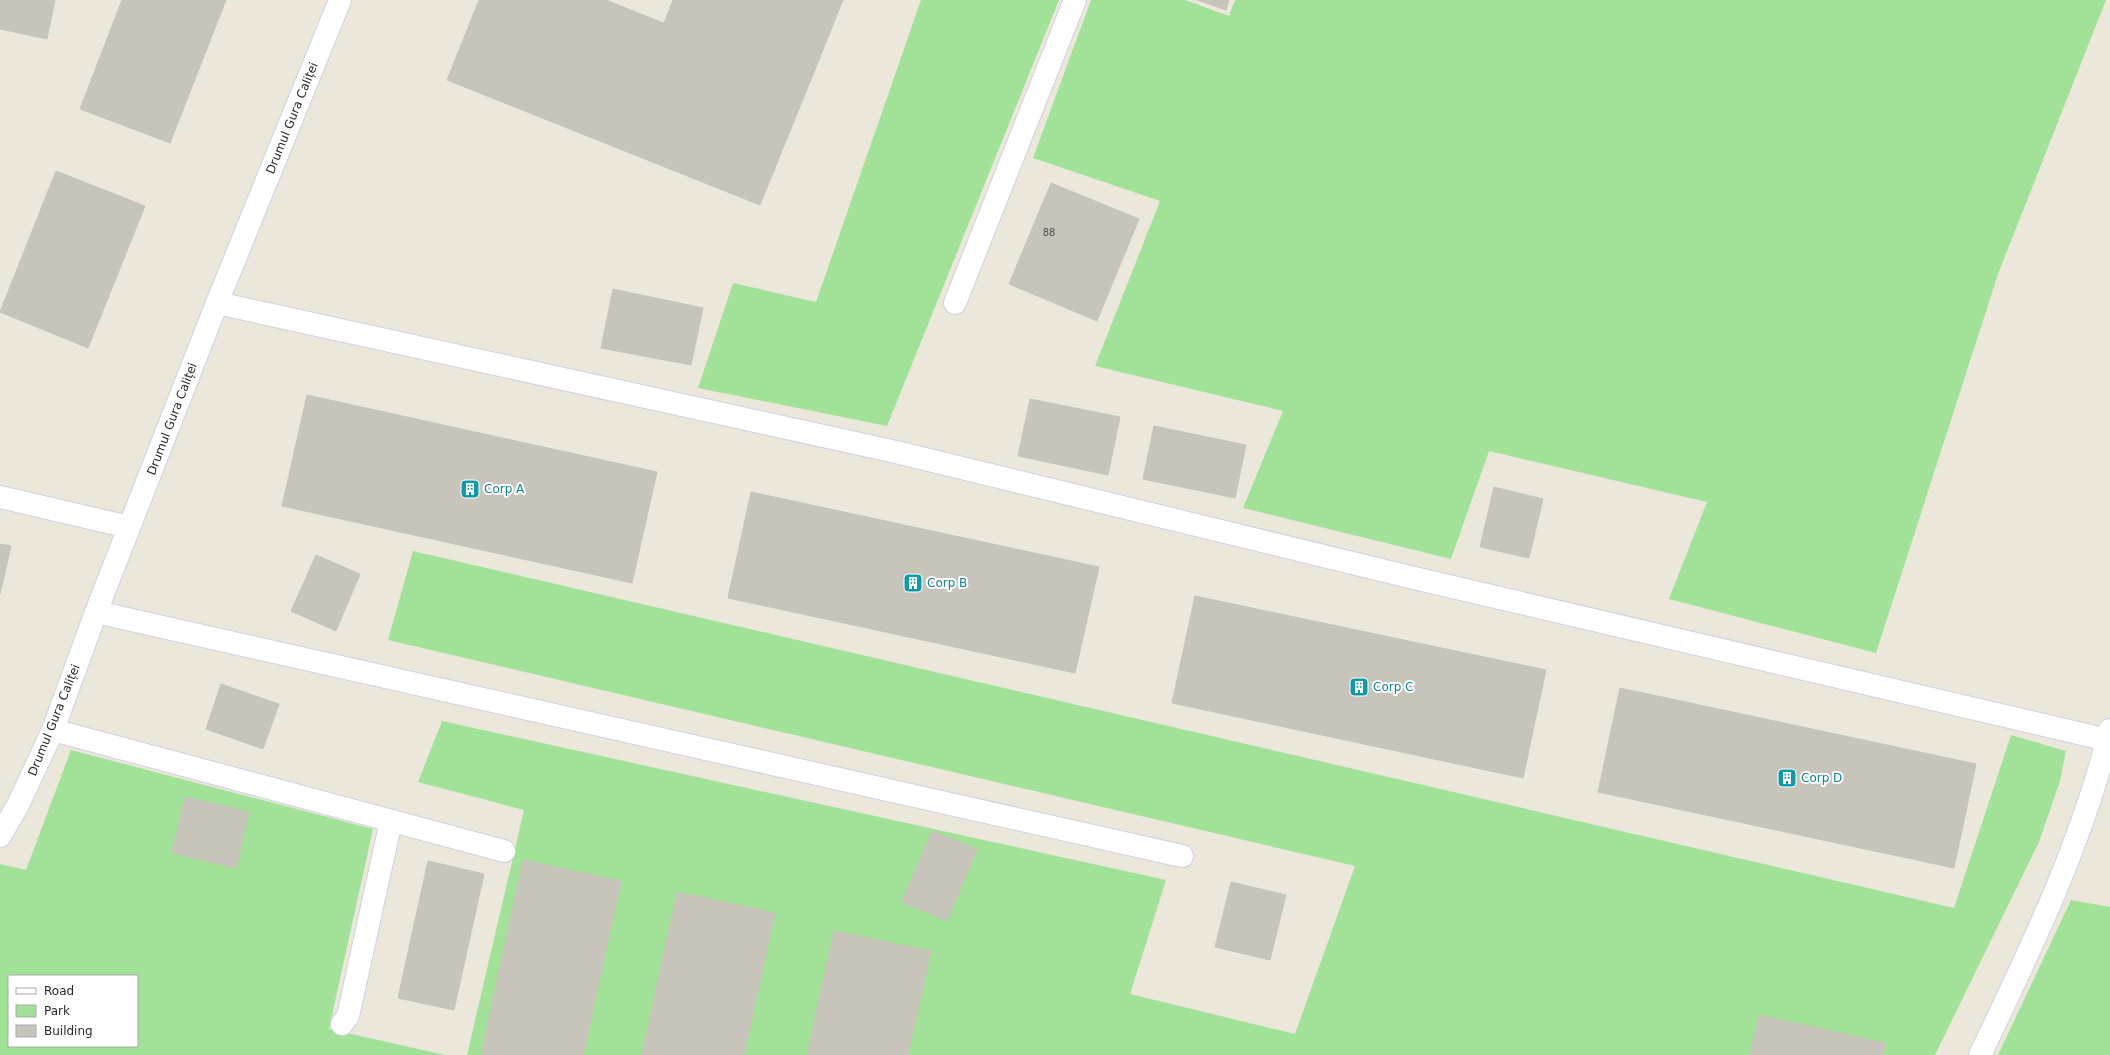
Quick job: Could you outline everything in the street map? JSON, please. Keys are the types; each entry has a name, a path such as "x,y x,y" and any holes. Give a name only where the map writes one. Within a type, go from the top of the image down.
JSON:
{"street":[{"name":"Drumul Gura Caliței","path":"0,836 18,805 52,730 96,612 217,303 340,0"},
{"path":"955,303 1074,0"},
{"path":"217,303 896,452 1414,578 2109,735 2084,820 2031,947 1980,1055"},
{"path":"0,497 129,527"},
{"path":"96,612 1182,856"},
{"path":"52,730 504,851"},
{"path":"342,1024 348,1016 391,821"}],"green space":[{"path":"921,0 1059,0 887,426 698,388 733,283 816,302"},
{"path":"1091,0 1185,0 1229,16 1235,0 2106,0 1998,274 1876,653 1669,599 1707,502 1489,451 1451,559 1243,508 1283,411 1095,366 1160,201 1033,158"},
{"path":"413,551 1954,908 2011,735 2066,751 2060,781 2039,842 1935,1055 467,1055 524,810 418,782 442,721 1166,880 1130,994 1295,1034 1355,866 388,640"},
{"path":"71,750 373,829 329,1029 445,1055 0,1055 0,864 26,870"},
{"path":"2071,900 2110,907 2110,1055 1998,1055"}],"building":[{"path":"0,0 55,0 47,39 0,29"},
{"path":"122,0 226,0 170,143 80,109"},
{"path":"479,0 606,0 810,82 760,205 447,80"},
{"path":"673,0 843,0 810,82 664,23"},
{"path":"1197,0 1229,0 1226,10"},
{"path":"56,171 145,206 88,348 0,312"},
{"path":"1051,183 1139,219 1097,321 1009,284"},
{"path":"613,289 703,308 691,365 601,348"},
{"name":"Corp A","path":"307,395 657,472 632,583 282,506"},
{"path":"1030,399 1120,417 1108,475 1018,456"},
{"path":"1154,426 1246,445 1235,498 1143,479"},
{"path":"1494,487 1543,499 1529,558 1480,547"},
{"name":"Corp B","path":"751,492 1099,567 1075,673 728,598"},
{"path":"0,544 11,546 0,594"},
{"path":"316,555 360,574 336,631 291,611"},
{"name":"Corp C","path":"1195,596 1546,670 1523,778 1172,703"},
{"path":"221,684 279,704 263,749 206,729"},
{"name":"Corp D","path":"1620,688 1976,764 1954,868 1598,792"},
{"path":"185,797 249,812 236,868 172,853"},
{"path":"932,831 977,849 947,921 902,902"},
{"path":"523,860 621,881 583,1055 481,1055"},
{"path":"428,861 484,874 454,1010 398,998"},
{"path":"1231,882 1286,895 1270,960 1215,947"},
{"path":"677,892 775,913 744,1055 642,1055"},
{"path":"834,931 931,951 908,1055 807,1055"},
{"path":"1759,1015 1885,1043 1883,1055 1750,1055"}],"place":[{"name":"Corp A","path":"470,489"},
{"name":"Corp B","path":"913,583"},
{"name":"Corp C","path":"1359,687"},
{"name":"Corp D","path":"1787,778"}]}
